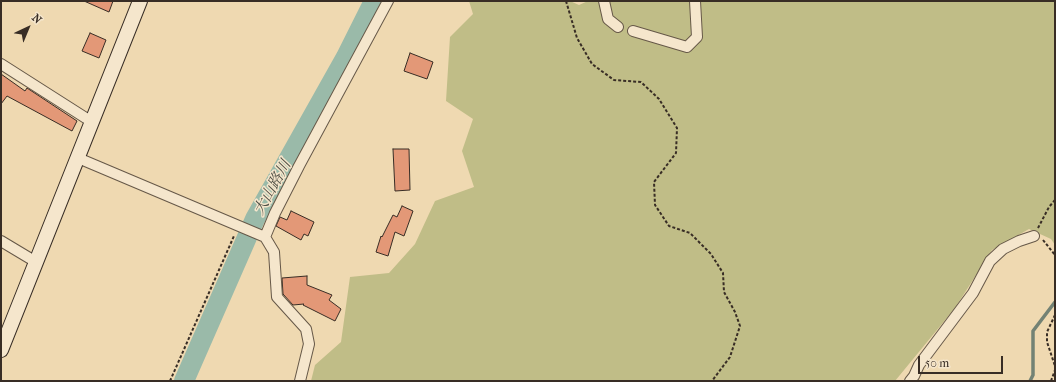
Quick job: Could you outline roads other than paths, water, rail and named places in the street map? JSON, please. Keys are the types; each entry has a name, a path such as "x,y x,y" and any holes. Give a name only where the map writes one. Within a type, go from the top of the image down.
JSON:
{"street":[{"path":"1,350 140,1"},
{"path":"263,236 388,1"},
{"path":"604,1 608,19 618,27"},
{"path":"633,32 687,47 697,38 695,1"},
{"path":"1,64 92,122"},
{"path":"78,158 263,236 274,252 277,298 306,329 309,344 300,381"},
{"path":"910,381 919,365 973,293 990,261 1003,249 1019,240 1034,236"},
{"path":"1,241 36,262"}],"waterway":[{"name":"大山路川","path":"184,381 255,219 346,57 374,1"},
{"path":"1030,381 1033,375 1033,331 1055,302"}]}
